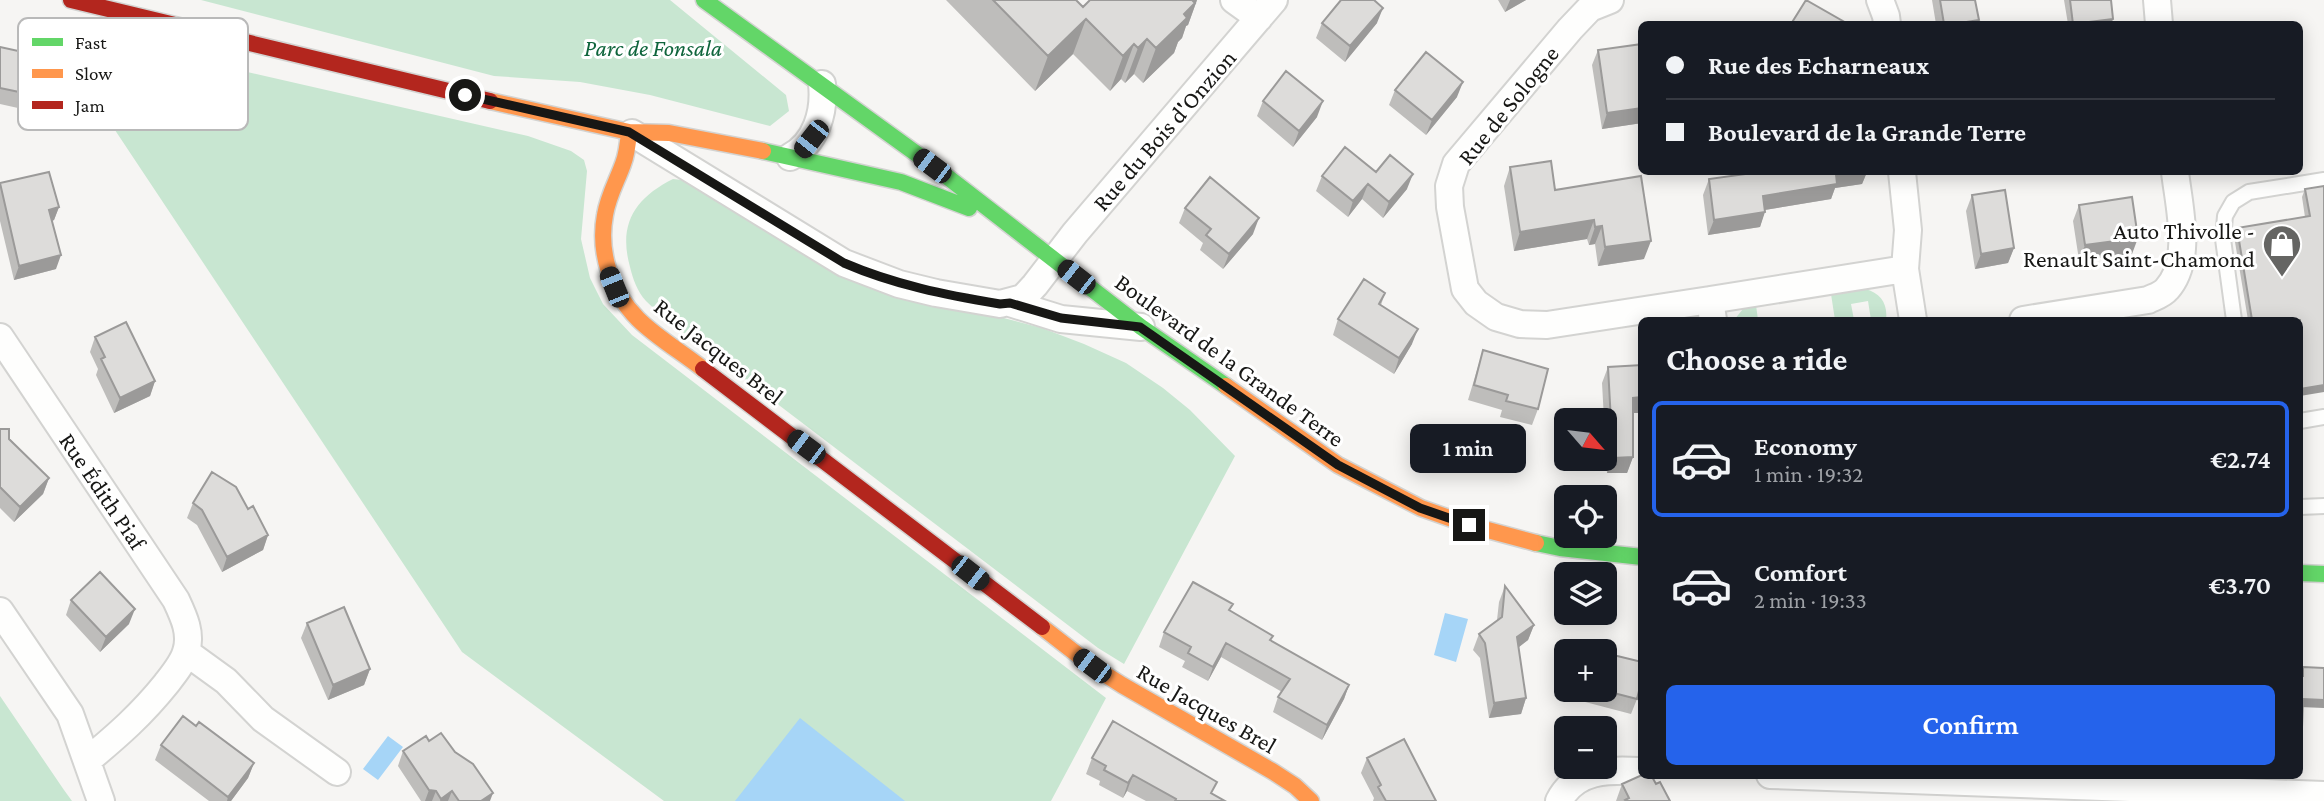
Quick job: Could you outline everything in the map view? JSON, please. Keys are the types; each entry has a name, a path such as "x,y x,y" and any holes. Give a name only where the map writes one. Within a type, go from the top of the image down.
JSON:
{"street":[{"path":"71,0 146,18"},
{"name":"Boulevard de la Grande Terre","path":"704,0 822,84 1140,327 1338,465 1420,508 1514,538 1560,548 1638,557"},
{"path":"1234,0 1266,9"},
{"name":"Rue de Sologne","path":"1610,0 1590,8 1570,29 1456,164 1449,186 1450,207 1465,289 1476,303 1496,317 1520,324 1547,325 1711,310 1905,269"},
{"path":"1880,0 1887,21"},
{"path":"2157,0 2159,21"},
{"name":"Rue du Bois d'Onzion","path":"1010,303 1023,298 1266,9"},
{"path":"248,42 629,132 669,133 901,182 1003,221"},
{"path":"790,157 802,150 811,139 821,116 824,99 822,84"},
{"path":"629,132 844,263 873,276 936,293 1000,304 1010,303 1061,318 1140,327"},
{"name":"Rue Jacques Brel","path":"629,132 625,158 611,192 604,222 603,258 614,287 638,319 1092,666 1272,771 1295,786 1311,801"},
{"path":"1902,175 1908,229 1905,269 1913,317"},
{"path":"2042,317 2148,300 2165,292 2178,274 2183,250 2175,175"},
{"name":"Rue Édith Piaf","path":"0,337 176,600 188,625 186,652"},
{"path":"2303,573 2324,574"},
{"path":"0,611 70,714 102,801"},
{"path":"88,760 146,709 174,674 186,652 226,681 262,719 337,772"},
{"path":"1559,801 1564,792 1581,778 1606,770 1638,771"},
{"path":"1863,779 2324,795"}],"lane":[{"path":"2234,317 2222,239 2225,216 2234,202 2249,192 2324,180"},
{"path":"2303,420 2324,417"},
{"path":"2303,507 2324,506"}],"green space":[{"name":"Parc de Fonsala","path":"201,0 670,0 786,95 789,111 770,126 650,95 580,82 494,76"},
{"path":"248,72 528,136 571,151 584,160 587,171 581,239 590,278 603,304 632,335 1106,698 1051,801 664,801 462,652 115,130 248,130"},
{"path":"673,179 691,181 909,293 1042,328 1126,363 1190,410 1235,456 1124,664 1098,648 662,316 646,301 636,285 630,267 626,238 628,225 640,204 660,186"},
{"path":"1865,289 1875,293 1882,300 1886,317 1871,317 1868,301 1851,304 1853,317 1835,317 1831,294"},
{"path":"1756,305 1758,317 1736,317 1743,309"},
{"path":"0,696 64,790 72,801 0,801"}],"water":[{"path":"1445,613 1468,619 1456,662 1434,655"},
{"path":"800,718 905,801 735,801"},
{"path":"388,736 403,747 378,780 363,769"}],"building":[{"path":"993,0 1076,0 1083,7 1090,0 1192,0 1195,3 1184,14 1187,18 1156,48 1147,39 1138,48 1134,44 1123,56 1086,19 1048,56"},
{"path":"1341,0 1374,0 1383,8 1350,46 1322,23"},
{"path":"1806,0 1843,21 1793,21"},
{"path":"1940,0 1975,0 1979,20 1944,21"},
{"path":"2070,0 2111,0 2113,19 2073,21"},
{"path":"1638,45 1638,109 1607,113 1598,50"},
{"path":"0,47 18,51 18,92 0,88"},
{"path":"1426,52 1463,82 1432,120 1395,90"},
{"path":"1286,71 1323,101 1299,131 1263,101"},
{"path":"1345,147 1376,172 1390,155 1413,174 1389,202 1368,184 1353,201 1322,176"},
{"path":"1551,161 1555,190 1641,176 1651,241 1605,247 1602,226 1595,227 1594,220 1520,232 1510,167"},
{"path":"49,172 59,207 49,210 61,255 19,266 0,183"},
{"path":"1738,175 1836,175 1837,184 1763,196 1765,212 1714,220 1709,179"},
{"path":"1210,177 1259,218 1229,254 1206,235 1211,229 1185,208"},
{"name":"Auto Thivolle - Renault Saint-Chamond","path":"2324,186 2324,385 2303,388 2303,317 2252,317 2237,228 2310,216 2305,189"},
{"path":"2005,190 2014,248 1981,254 1972,195"},
{"path":"2132,197 2138,238 2085,245 2079,205"},
{"path":"1364,279 1385,293 1379,304 1418,329 1399,358 1338,319"},
{"path":"126,322 155,381 120,398 101,359 105,357 95,337"},
{"path":"1483,350 1548,369 1538,409 1506,401 1508,395 1474,385"},
{"path":"1638,365 1638,397 1633,398 1633,457 1617,458 1617,408 1610,408 1608,367"},
{"path":"0,429 9,429 9,439 49,478 20,507 0,487"},
{"path":"212,472 236,487 248,509 253,506 268,535 227,557 202,510 193,503"},
{"path":"100,572 135,609 106,637 71,600"},
{"path":"1193,582 1233,604 1229,610 1273,636 1270,640 1349,685 1327,725 1278,697 1290,679 1226,643 1213,667 1188,653 1191,647 1164,632"},
{"path":"1505,586 1534,625 1517,637 1526,698 1494,703 1485,643 1479,634 1502,617"},
{"path":"344,607 370,669 333,685 307,623"},
{"path":"1617,656 1638,661 1637,699 1617,694"},
{"path":"2303,667 2324,668 2324,700 2303,699"},
{"path":"183,716 196,726 199,722 254,763 228,797 161,745"},
{"path":"1113,721 1217,782 1211,793 1225,801 1175,801 1176,799 1133,775 1128,783 1104,770 1106,766 1092,758"},
{"path":"441,733 455,752 473,764 493,793 481,801 459,801 452,791 441,799 436,791 429,790 403,751 426,736 429,741"},
{"path":"1404,739 1436,801 1386,801 1378,787 1381,785 1367,758"},
{"path":"1638,777 1638,779 1653,779 1656,784 1660,782 1670,801 1626,801 1629,798 1622,784"}],"traffic: fast":[{"path":"704,0 932,165 1141,327 1226,386"},
{"path":"763,151 901,182 969,208"},
{"path":"1536,543 1638,557"},
{"path":"2303,573 2324,574"}],"traffic: slow":[{"path":"490,101 629,132 669,133 763,151"},
{"path":"629,132 624,160 605,215 603,243 609,271 620,297 638,319 703,369"},
{"path":"1226,386 1338,465 1421,508 1469,525 1536,543"},
{"path":"1042,627 1092,666 1272,771 1295,786 1311,801"}],"traffic: jam":[{"path":"71,0 146,18"},
{"path":"248,43 490,101"},
{"path":"703,369 1042,627"}],"place":[{"name":"Auto Thivolle - Renault Saint-Chamond","path":"2282,278"}],"route":[{"path":"465,95 629,132 844,263 873,276 936,293 1000,304 1010,303 1061,318 1140,327 1338,465 1420,508 1469,525"}]}
